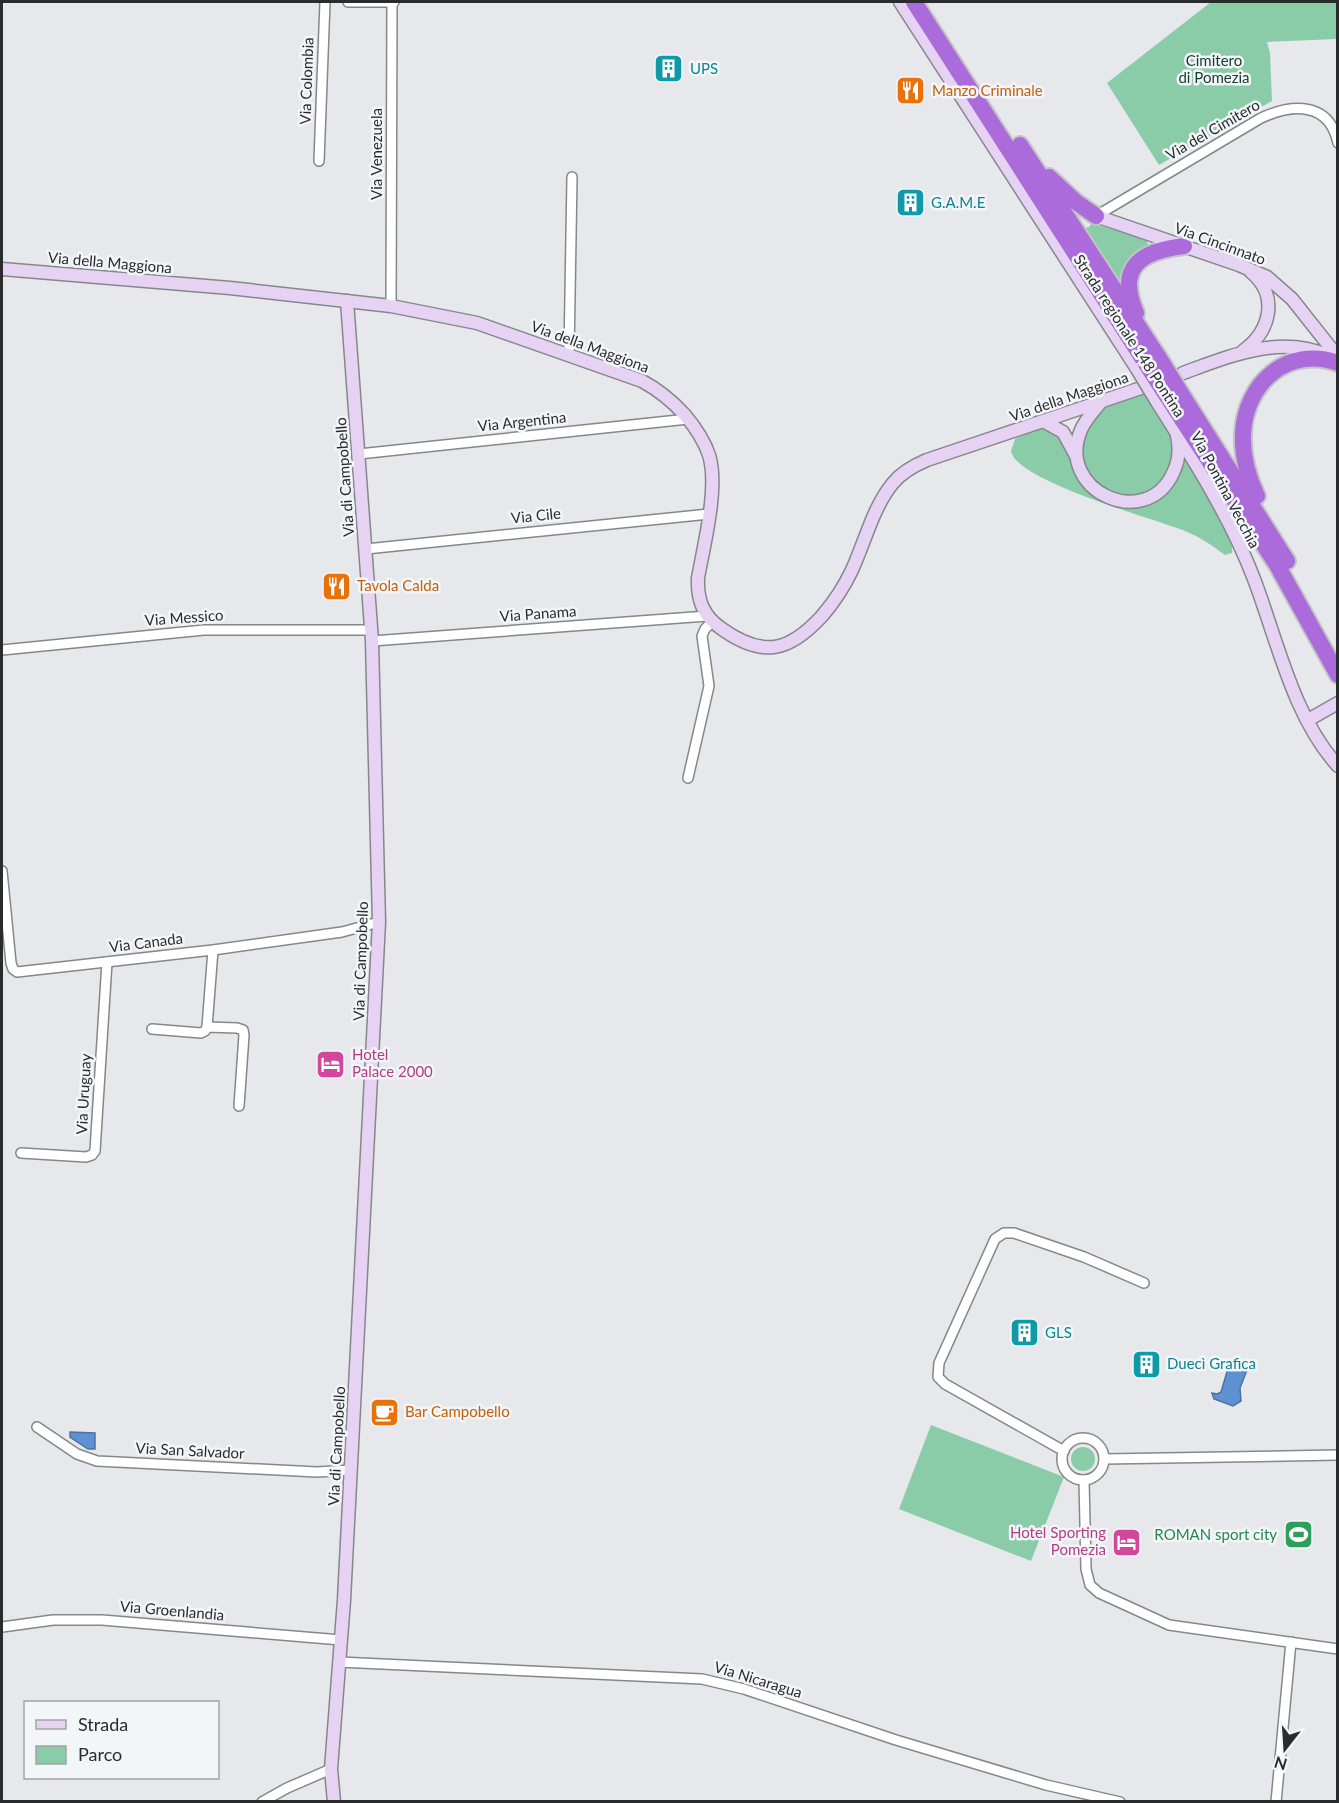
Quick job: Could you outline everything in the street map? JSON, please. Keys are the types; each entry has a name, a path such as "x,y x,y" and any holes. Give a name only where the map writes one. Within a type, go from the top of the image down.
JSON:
{"highway":[{"name":"Strada regionale 148 Pontina","path":"914,2 1072,247 1148,359"},
{"name":"Strada regionale 148 Pontina","path":"927,2 1020,146 1148,359 1168,397 1281,572 1338,675"},
{"path":"1020,146 1059,187 1080,206 1096,216"},
{"path":"1148,359 1131,298 1130,282 1133,272 1138,262 1153,251 1184,246"},
{"path":"1072,247 1110,327"},
{"path":"1299,580 1249,478 1245,462 1244,428 1259,387 1277,369 1290,362 1303,359 1338,360"},
{"name":"Strada regionale 148 Pontina","path":"1168,397 1299,580 1338,651"}],"street":[{"name":"Via Colombia","path":"319,161 325,2"},
{"name":"Via Venezuela","path":"348,2 393,2 391,306"},
{"path":"900,2 1110,327 1148,359"},
{"name":"Via del Cimitero","path":"1096,216 1262,118 1280,110 1300,108 1319,114 1329,123 1338,143"},
{"path":"569,354 572,177"},
{"name":"Via Cincinnato","path":"1096,216 1239,265 1267,277 1280,287 1333,345 1338,360"},
{"path":"1239,265 1258,279 1266,294 1268,309 1265,327 1259,337 1239,353"},
{"name":"Via della Maggiona","path":"2,269 230,288 391,306 469,321 633,376 649,384 673,402 688,419 704,444 711,464 709,514 698,591 702,607 710,619 735,637 763,647 783,646 796,640 816,622 839,593 853,568 884,497 899,477 927,460 1141,388"},
{"name":"Via di Campobello","path":"334,1802 331,1769 351,1470 379,922 371,636 347,301"},
{"path":"1183,373 1239,353 1268,347 1298,347 1338,360"},
{"name":"Via Pontina Vecchia","path":"1168,397 1176,432 1206,480 1249,566 1308,720 1322,746 1338,766"},
{"path":"1076,457 1081,430 1100,403"},
{"name":"Via Argentina","path":"359,454 688,419"},
{"path":"1045,422 1063,432 1086,481 1099,492 1126,502 1142,500 1157,493 1171,477 1179,452 1176,432"},
{"name":"Via Cile","path":"366,549 709,514"},
{"path":"688,778 709,686 702,636 710,619"},
{"name":"Via Panama","path":"371,636 710,619"},
{"name":"Via Messico","path":"2,650 196,630 371,636"},
{"path":"1308,720 1338,704"},
{"name":"Via Canada","path":"2,871 11,963 14,970 35,971 213,950 342,932 379,922"},
{"path":"152,1029 201,1033 206,1031 213,950"},
{"name":"Via Uruguay","path":"21,1153 86,1157 95,1151 107,962"},
{"path":"207,1027 237,1028 243,1031 238,1106"},
{"path":"1064,1451 948,1386 938,1377 939,1363 995,1239 1004,1233 1014,1233 1075,1253 1144,1283"},
{"name":"Via San Salvador","path":"37,1427 77,1454 97,1461 317,1472 351,1470"},
{"path":"1087,1439 1099,1446 1104,1459 1098,1473 1084,1480 1077,1479 1066,1471 1063,1465 1064,1451 1073,1441 1087,1439"},
{"path":"1104,1459 1338,1455"},
{"path":"1084,1480 1087,1580 1094,1589 1169,1624 1338,1649"},
{"name":"Via Groenlandia","path":"2,1627 53,1620 102,1620 341,1640"},
{"path":"1276,1802 1291,1642"},
{"name":"Via Nicaragua","path":"339,1662 702,1679 744,1689 896,1740 1035,1782 1120,1802"},
{"path":"262,1802 287,1788 331,1769"}],"green space":[{"name":"Cimitero di Pomezia","path":"1211,2 1337,2 1337,39 1267,42 1270,53 1272,101 1159,165 1107,83"},
{"path":"1092,223 1146,240 1149,246 1131,259 1120,282 1085,228"},
{"path":"1145,393 1172,433 1175,456 1165,481 1143,496 1116,497 1085,474 1080,441 1097,412"},
{"path":"1044,427 1057,434 1062,440 1085,486 1092,494 1110,503 1133,505 1147,503 1182,454 1228,532 1232,553 1225,555 1185,531 1060,486 1019,463 1011,451 1015,439"},
{"path":"931,1425 1064,1477 1031,1561 899,1509"},
{"path":"1083,1447 1092,1450 1095,1459 1092,1468 1083,1471 1074,1468 1071,1459 1074,1450"}],"water":[{"path":"1236,1359 1245,1362 1247,1370 1240,1388 1241,1401 1233,1406 1214,1399 1212,1393 1221,1392 1229,1365"},
{"path":"70,1432 95,1433 95,1449 88,1449 70,1437"}],"place":[{"name":"UPS","path":"669,69"},
{"name":"Manzo Criminale","path":"911,91"},
{"name":"G.A.M.E","path":"910,203"},
{"name":"Tavola Calda","path":"336,586"},
{"name":"Hotel Palace 2000","path":"331,1064"},
{"name":"GLS","path":"1024,1333"},
{"name":"Duecì Grafica","path":"1146,1364"},
{"name":"Bar Campobello","path":"384,1412"},
{"name":"ROMAN sport city","path":"1298,1535"},
{"name":"Hotel Sporting Pomezia","path":"1127,1542"}]}
